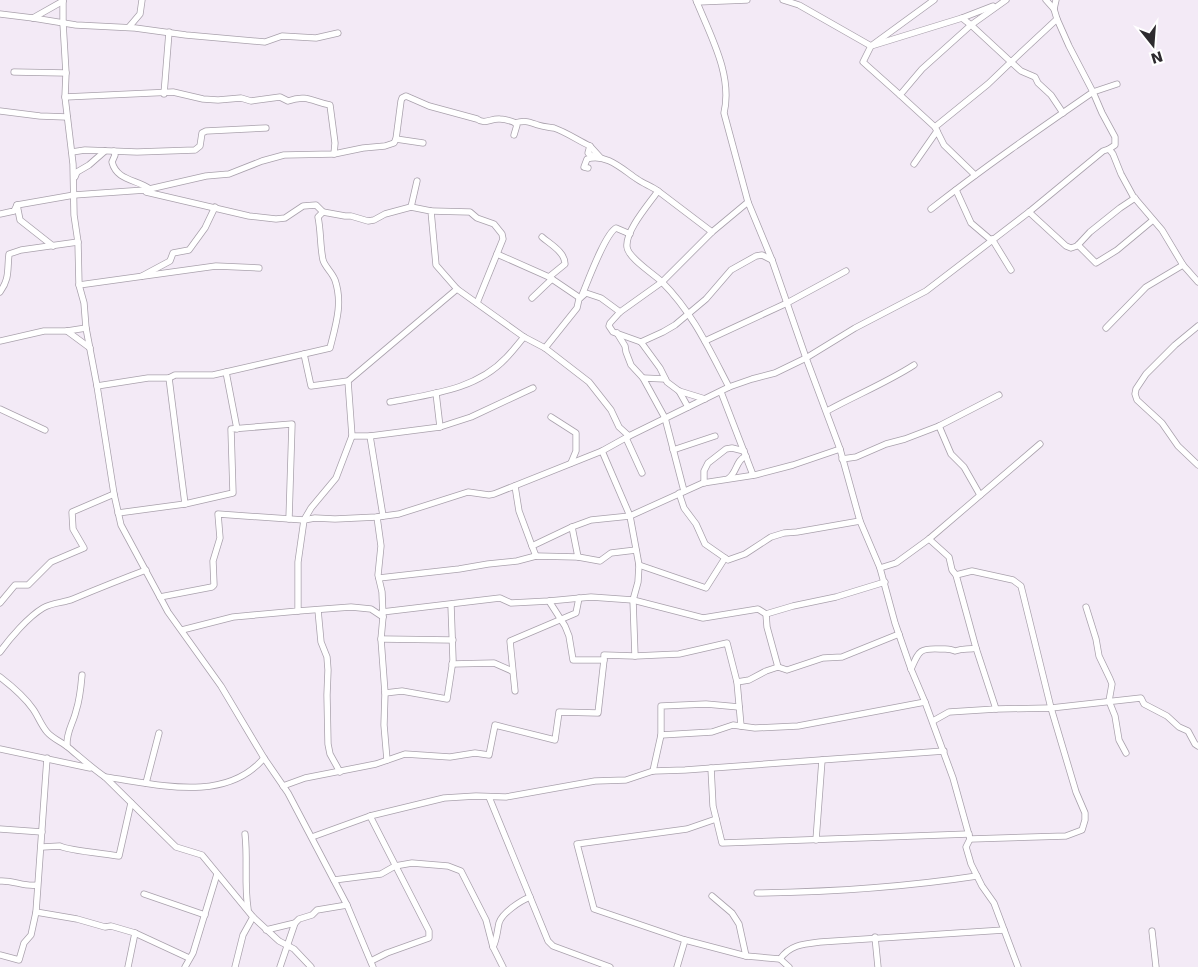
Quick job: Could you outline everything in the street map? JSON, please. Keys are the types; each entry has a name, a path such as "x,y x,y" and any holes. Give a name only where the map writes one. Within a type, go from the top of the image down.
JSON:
{"street":[{"path":"33,18 63,0"},
{"path":"63,0 65,97 72,152 79,285 84,303 86,328 121,525 168,612 221,686 283,786 347,905 372,964 387,953 429,938 429,931 370,816"},
{"path":"129,27 140,14 142,0"},
{"path":"747,0 697,1 721,62 726,102 724,113 748,202 772,260 806,358 827,411 840,449 860,521 885,582 911,669 944,750 969,837 966,847 971,864 994,904 1018,967"},
{"path":"786,0 799,5 871,46 962,18 1006,0"},
{"path":"934,0 871,46 863,62 936,129 944,145 975,175"},
{"path":"160,597 212,587 214,585 213,561 220,538 218,514 304,520 315,518 380,517 399,514 468,492 489,495 602,451 729,387 775,373 806,358 855,328 926,291 1029,212 1103,151 1115,145 1115,138 1094,92 1069,46 1054,10 1046,0"},
{"path":"1054,10 1056,0"},
{"path":"900,94 922,69 971,25 1000,3"},
{"path":"0,14 76,25 129,27 265,42 282,36 316,38 338,33"},
{"path":"962,18 1021,71 1035,77 1038,83 1052,95 1064,113"},
{"path":"914,164 936,129 988,84 1057,19"},
{"path":"164,94 169,32"},
{"path":"14,72 66,73"},
{"path":"931,209 975,175 1094,92 1117,84"},
{"path":"65,97 164,94 173,92 203,99 218,100 241,98 251,101 280,98 288,101 296,98 314,99 330,105 335,144 334,154"},
{"path":"17,205 74,195 148,189 217,174 229,174 262,161 284,155 334,154 363,148 386,146 396,139 401,101 406,96 429,106 477,118 480,121 485,122 499,118 516,123 528,121 554,128 590,146 596,157"},
{"path":"0,111 67,117"},
{"path":"514,134 516,123"},
{"path":"72,152 85,150 166,152 195,150 200,146 202,133 206,131 266,128"},
{"path":"396,139 422,143"},
{"path":"1109,149 1135,198 1162,230 1183,265 1198,282"},
{"path":"74,181 77,172 89,165 104,151"},
{"path":"114,151 115,155 112,162 114,171 148,189"},
{"path":"588,168 584,167 587,159 596,157 618,165 658,191 712,232"},
{"path":"411,207 417,181"},
{"path":"148,189 146,192 163,197 249,216 276,219 284,218 303,206 316,205 323,212 351,216 368,221 411,207 431,211 470,212 477,218 494,224 502,234 503,239 477,303"},
{"path":"956,190 971,223 991,240 1011,270"},
{"path":"658,191 634,225 627,247 689,312 729,387"},
{"path":"1029,212 1066,246 1071,248 1078,245 1090,232 1135,198"},
{"path":"688,407 679,391 665,379 660,368 639,341 610,330 609,326 620,312 662,282 712,232 748,202"},
{"path":"0,214 14,211 17,205"},
{"path":"17,205 20,220 53,246"},
{"path":"138,278 170,261 173,253 189,250 205,228 215,207"},
{"path":"431,211 436,265 457,289 524,337 545,348 589,382 611,410 619,427 627,437 642,473"},
{"path":"97,386 148,378 213,375 330,348 339,314 339,302 335,279 324,263 321,248 318,217 323,212"},
{"path":"1078,245 1096,264 1117,250 1153,220"},
{"path":"545,348 576,308 611,231 616,228 630,234"},
{"path":"532,298 565,264 561,254 542,237"},
{"path":"0,292 6,285 10,254 21,250 78,242"},
{"path":"497,254 550,278 581,297"},
{"path":"625,346 663,332 676,324 706,299 730,270 756,256 762,255 772,260"},
{"path":"1106,328 1146,287 1183,265"},
{"path":"79,285 216,266 259,268"},
{"path":"705,341 787,303 846,270"},
{"path":"304,354 311,386 348,381 457,289"},
{"path":"581,297 590,293 601,298 620,312"},
{"path":"1198,326 1174,344 1146,374 1136,389 1135,394 1137,400 1162,423 1187,456 1198,464"},
{"path":"0,340 44,331 67,331 86,328"},
{"path":"67,331 90,348"},
{"path":"616,333 625,346 632,365 643,378 665,418 684,508 696,524 705,544 728,560 736,558 770,537 784,532 797,532 860,521"},
{"path":"390,402 436,394 477,380 506,359 524,337"},
{"path":"827,411 853,396 891,380 914,365"},
{"path":"226,372 237,429"},
{"path":"169,378 185,504"},
{"path":"643,378 665,379"},
{"path":"298,611 298,562 304,520 311,508 336,478 352,436 348,381"},
{"path":"352,436 370,436 440,427 471,417 533,388"},
{"path":"679,391 706,399"},
{"path":"721,392 753,475"},
{"path":"436,394 440,427"},
{"path":"842,459 856,457 886,444 939,426 999,394"},
{"path":"0,409 45,430"},
{"path":"551,417 576,433 576,451 571,463"},
{"path":"118,513 185,504 233,493 231,429 292,424 289,519"},
{"path":"939,426 951,454 964,467 980,495"},
{"path":"370,436 380,517 379,578 382,592 381,639 387,760"},
{"path":"673,450 715,436"},
{"path":"880,568 896,563 929,539 1040,444"},
{"path":"704,483 704,471 708,463 726,449 732,448 745,453"},
{"path":"532,546 591,520 630,516 704,483 753,475 793,465 840,449"},
{"path":"602,451 630,516 639,565 638,582 633,600 635,656"},
{"path":"729,478 734,474 736,466 745,453"},
{"path":"515,486 519,511 536,556"},
{"path":"0,603 15,585 28,585 51,562 84,548 73,529 72,512 114,494"},
{"path":"572,527 578,557"},
{"path":"929,539 948,557 952,570 956,575 976,648 996,709"},
{"path":"379,578 459,570 517,561 536,556 578,557 600,561 610,553 636,550"},
{"path":"639,565 706,588 724,558"},
{"path":"0,652 8,641 42,608 72,600 146,570"},
{"path":"710,768 713,806 722,843 1066,836 1082,830 1085,813 1076,792 1051,708 1021,586 1013,580 972,571 956,575"},
{"path":"182,630 233,616 352,607 371,609 382,614 500,598 511,603 592,597 633,600 703,618 758,609 766,614 792,606 836,598 885,582"},
{"path":"515,691 510,642 576,613 579,598"},
{"path":"549,601 569,636 573,660 604,660"},
{"path":"385,693 402,692 447,699 452,664 451,605"},
{"path":"1086,607 1099,656 1110,679 1111,691 1109,701 1115,716 1119,740 1126,753"},
{"path":"318,610 321,642 327,657 328,670 328,744 330,754 340,772"},
{"path":"766,614 767,627 778,667"},
{"path":"737,682 749,680 778,667 787,670 823,658 842,657 899,634"},
{"path":"381,639 453,640"},
{"path":"283,786 305,778 340,772 406,754 450,757 475,753 488,755 494,726 555,740 559,712 598,713 604,655 679,654 727,643 737,682 741,726"},
{"path":"911,669 918,653 926,648 950,648 955,651 965,648 976,648"},
{"path":"452,664 494,663 512,671"},
{"path":"67,746 66,735 73,724 79,702 82,674"},
{"path":"0,677 26,700 35,711 45,730 52,737 67,746 92,768 105,776 176,847 202,855 253,917 279,941 289,945 311,967"},
{"path":"933,721 949,712 1051,708 1141,698 1144,704 1167,716 1188,731 1198,746"},
{"path":"661,736 712,732 728,726 755,728 798,726 925,702"},
{"path":"653,771 661,736 661,706 706,704 739,707"},
{"path":"146,783 159,733"},
{"path":"0,750 92,768"},
{"path":"312,837 370,816 444,798 506,797 595,781 626,780 653,771 944,750"},
{"path":"0,955 19,960 24,943 31,935 38,903 47,758"},
{"path":"105,776 186,787 220,784 249,772 264,758"},
{"path":"816,840 822,760"},
{"path":"489,797 545,936 553,946 610,967"},
{"path":"42,847 60,846 64,849 96,851 119,856 132,803"},
{"path":"716,819 687,829 577,844 594,909 685,940 746,956 780,959 789,967"},
{"path":"0,829 42,832"},
{"path":"245,834 248,911"},
{"path":"334,880 381,874 395,866 412,863 448,866 461,871 486,920 494,947 503,967"},
{"path":"185,967 193,953 217,874"},
{"path":"756,893 906,885 977,876"},
{"path":"0,880 9,880 27,886 38,885"},
{"path":"144,894 205,915"},
{"path":"712,896 732,914 739,924 746,956"},
{"path":"494,947 497,941 499,921 519,902 530,897"},
{"path":"266,930 295,923 299,919 312,915 317,910 347,905"},
{"path":"36,912 77,919 105,927 111,926 134,933 189,958"},
{"path":"235,967 243,935 253,917"},
{"path":"280,967 295,923"},
{"path":"780,959 791,948 804,944 875,937 1004,930"},
{"path":"1152,931 1156,967"},
{"path":"128,967 134,933"},
{"path":"875,937 878,967"},
{"path":"677,967 685,940"}]}
